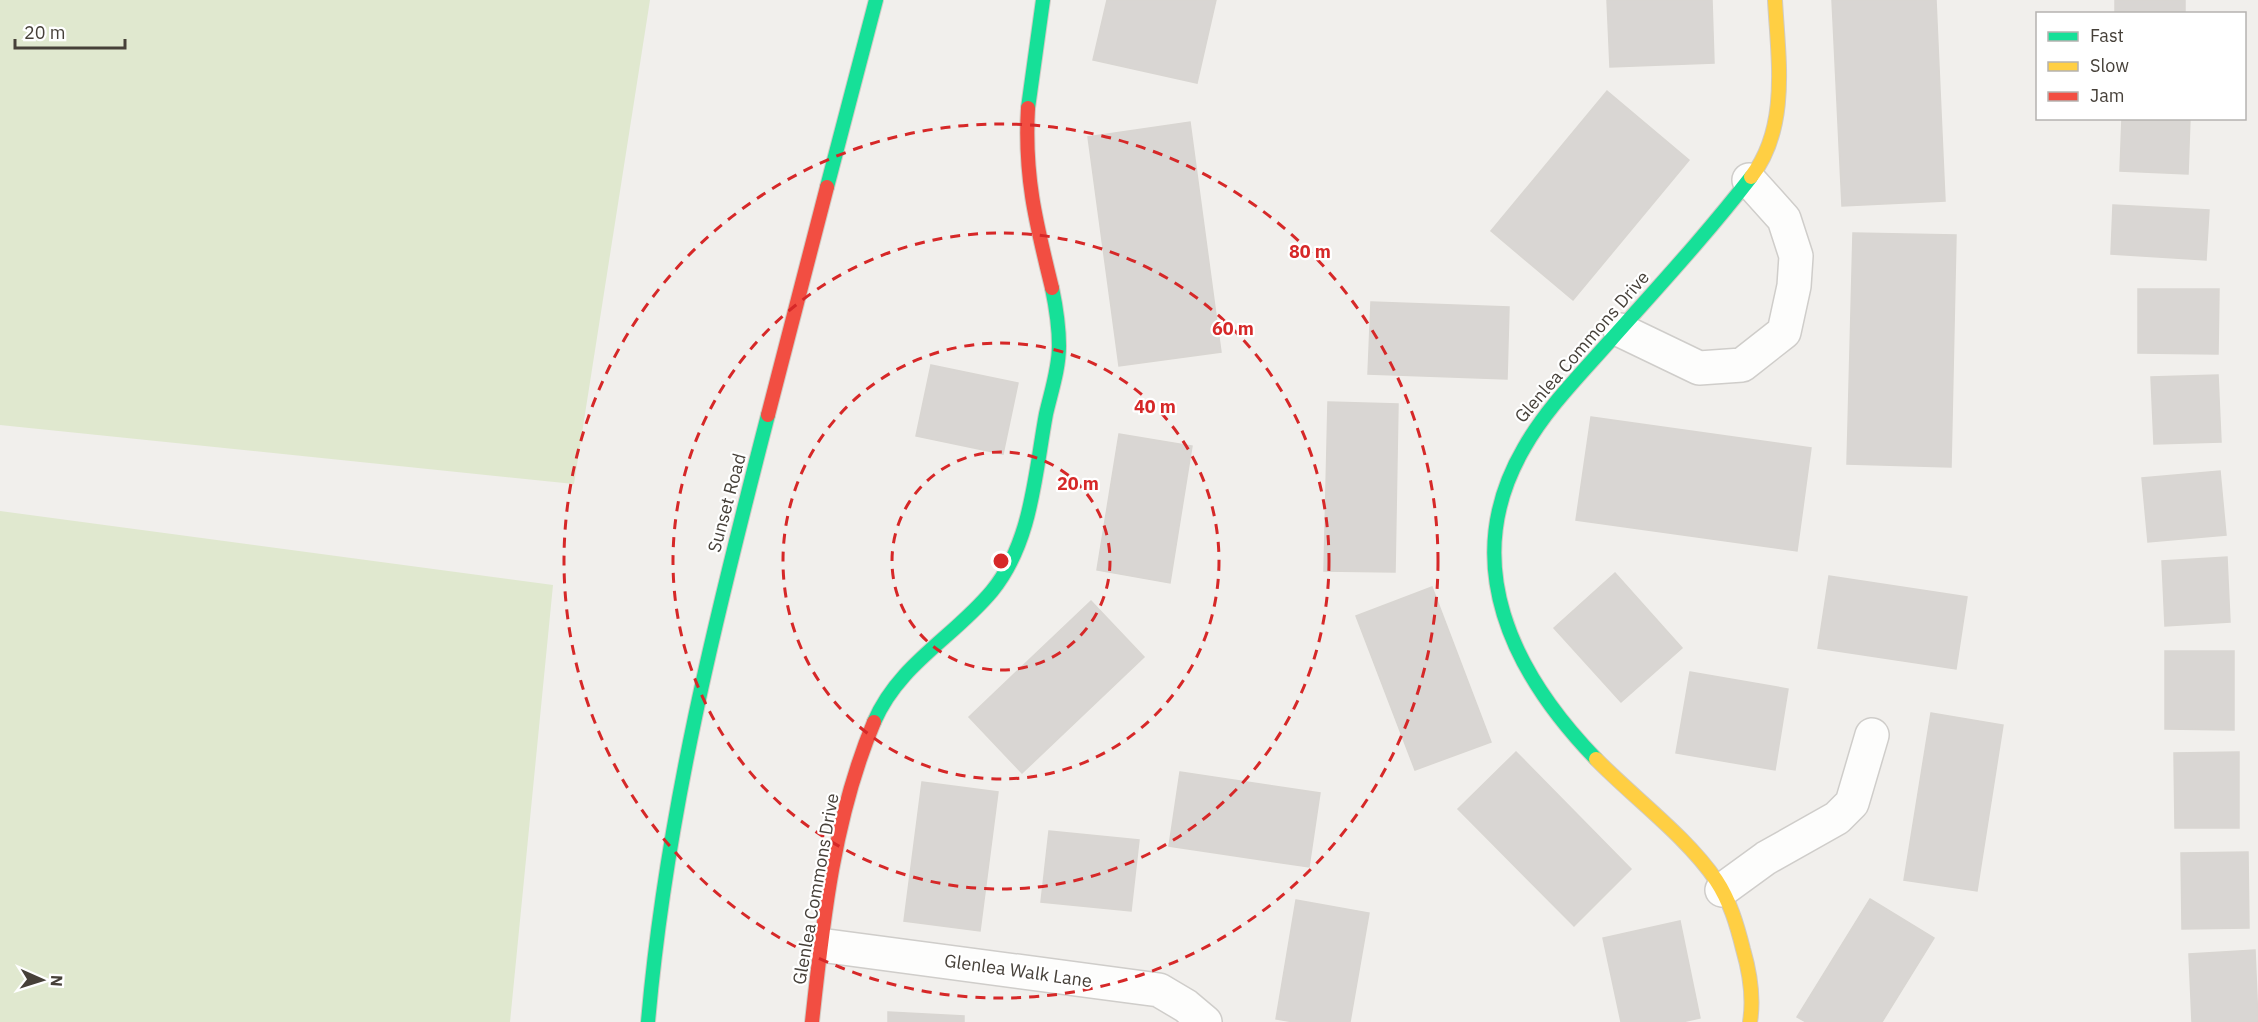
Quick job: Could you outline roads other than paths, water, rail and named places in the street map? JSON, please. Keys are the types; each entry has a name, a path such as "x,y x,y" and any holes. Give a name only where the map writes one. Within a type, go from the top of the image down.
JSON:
{"street":[{"name":"Sunset Road","path":"648,1022 661,888 682,770 722,595 876,0"},
{"name":"Glenlea Commons Drive","path":"813,1022 820,945 840,832 858,762 877,717 899,679 957,629 994,588 1017,549 1021,536 1059,350 1057,309 1031,203 1026,148 1031,66 1043,0"},
{"name":"Glenlea Commons Drive","path":"1750,1022 1750,975 1739,931 1722,890 1698,858 1588,752 1534,685 1510,643 1497,599 1494,549 1497,510 1508,477 1525,442 1758,168 1771,135 1780,93 1775,0"},
{"path":"1620,330 1699,368 1742,365 1784,332 1794,286 1796,256 1784,219 1749,180"},
{"path":"1722,890 1766,858 1837,818 1852,803 1872,735"},
{"name":"Glenlea Walk Lane","path":"820,945 1159,990 1186,1006 1205,1022"}]}
